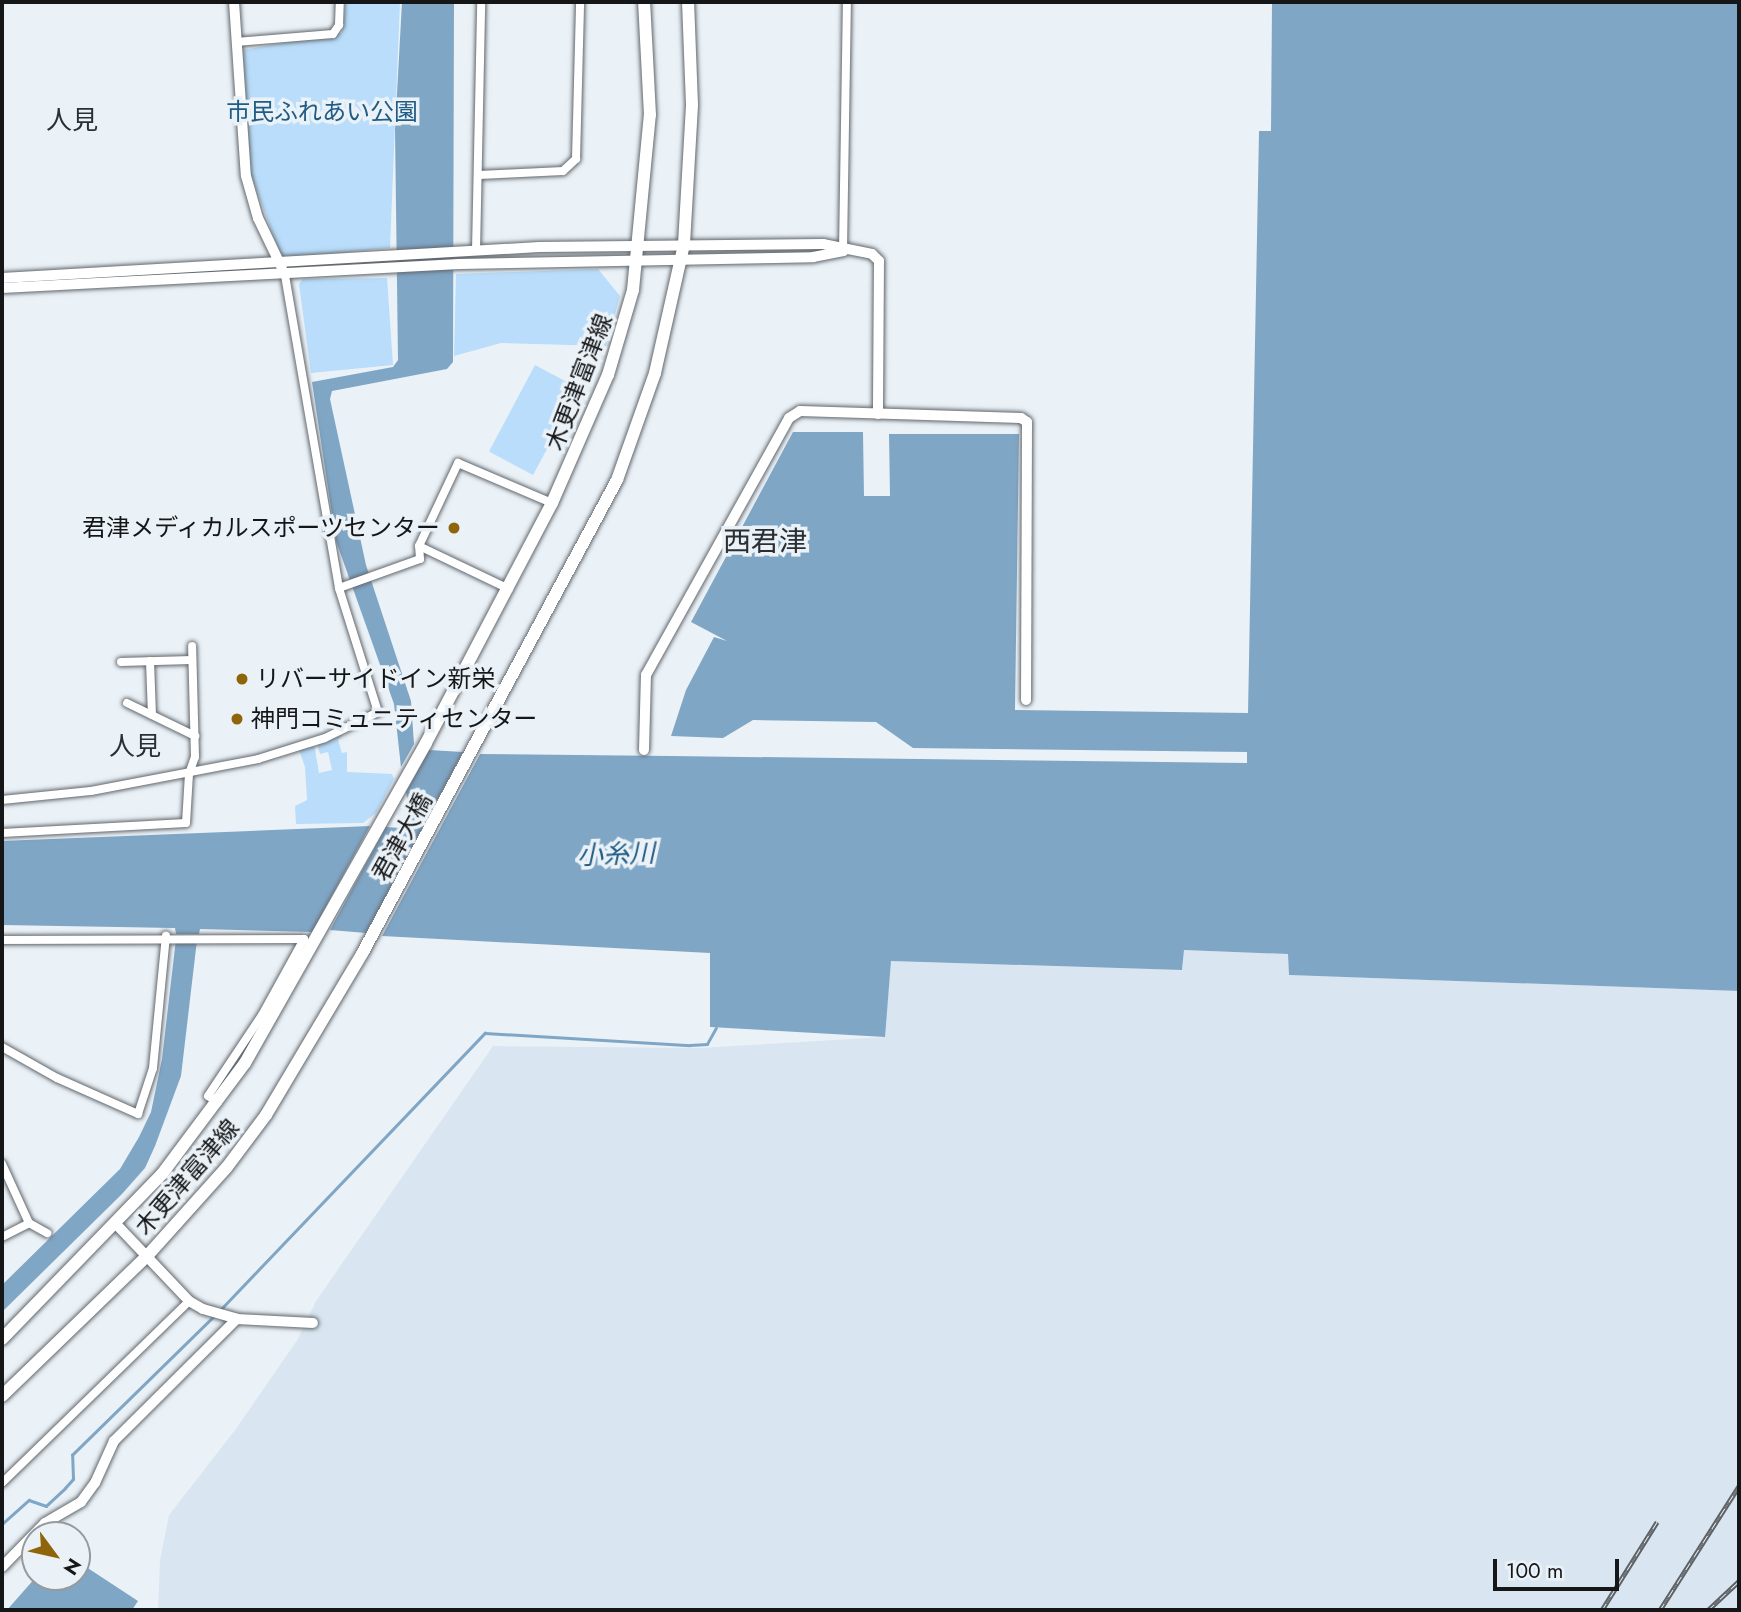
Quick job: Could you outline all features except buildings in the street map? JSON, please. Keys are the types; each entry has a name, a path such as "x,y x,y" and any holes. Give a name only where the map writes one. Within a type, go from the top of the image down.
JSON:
{"main road":[{"name":"木更津富津線","path":"426,743 552,503 608,374 640,244 650,115 644,2"},
{"path":"682,258 692,105 688,2"},
{"name":"君津大橋","path":"363,953 479,742 617,480 655,373 682,258"},
{"name":"君津大橋","path":"313,949 426,743"},
{"name":"木更津富津線","path":"2,1339 116,1224 218,1102 313,949"},
{"name":"木更津富津線","path":"2,1396 148,1255 227,1167 267,1115 363,953"}],"street":[{"path":"2,800 189,774 325,738 378,712 342,585 283,269 258,218 246,176 234,2"},
{"path":"236,42 333,34 339,25 340,2"},
{"path":"476,251 481,2"},
{"path":"479,175 563,171 576,159 580,2"},
{"path":"843,251 847,2"},
{"path":"2,278 389,268 459,258 476,251 640,244 823,244 843,251 872,254 880,263 878,414"},
{"path":"2,288 283,269 388,256 813,257 843,251"},
{"path":"644,751 646,675 789,418 800,411 1017,418 1027,422 1026,700"},
{"path":"342,585 420,559 419,546 458,463 552,503"},
{"path":"419,546 509,589"},
{"path":"2,833 186,823 189,774 195,757 192,646"},
{"path":"121,662 192,660"},
{"path":"150,661 152,715"},
{"path":"127,703 195,736"},
{"path":"2,1046 57,1078 138,1114 153,1068 169,936"},
{"path":"2,940 169,936 304,939 262,1016 208,1096 218,1102"},
{"path":"2,1164 29,1223 47,1233"},
{"path":"2,1237 29,1223"},
{"path":"116,1224 189,1301 210,1312 237,1319 313,1323"},
{"path":"2,1483 189,1301"},
{"path":"2,1567 45,1523 81,1502 96,1483 114,1441 237,1319"}],"shaded area":[{"path":"1184,950 1289,954 1289,975 1739,991 1739,1610 158,1610 160,1560 169,1515 235,1430 298,1339 316,1301 493,1046 700,1048 884,1037 891,961 1182,970"}],"green space":[{"name":"市民ふれあい公園","path":"346,2 400,2 390,248 282,259 251,175 243,50 342,33"},
{"path":"598,269 620,296 606,346 501,343 454,356 456,274"},
{"path":"387,278 393,365 311,373 299,284 303,279"},
{"path":"535,365 579,388 533,475 489,452"},
{"path":"343,735 338,740 342,753 347,752 347,772 392,774 394,779 376,813 363,823 296,824 295,806 307,800 305,767 299,750 314,744 319,773 332,770 328,752 320,754 317,743"}],"water":[{"path":"402,2 454,2 453,362 447,369 332,391 330,399 366,565 411,701 414,744 401,767 394,704 336,541 312,382 393,367 398,360 395,130"},
{"name":"小糸川","path":"1272,2 1739,2 1739,991 1289,975 1288,954 1184,950 1182,970 891,961 885,1037 710,1027 710,953 382,936 480,754 671,756 671,736 686,690 714,637 727,641 691,622 793,432 863,432 864,496 890,496 889,434 1019,434 1015,710 1248,713 1259,131 1271,131"},
{"path":"429,750 463,752 366,933 330,930 386,827 400,828 410,819 406,792"},
{"path":"370,826 312,932 200,929 199,934 176,934 175,928 2,925 2,841"},
{"path":"176,939 197,940 181,1076 145,1168 2,1312 2,1285 120,1169 151,1112 162,1059"},
{"path":"91,1570 138,1601 132,1610 7,1610 24,1591 91,1591"}],"pier":[{"path":"753,720 876,722 913,748 1247,752 1247,763 671,756 671,736 723,738"},
{"path":"482,750 409,885 380,939 477,752"}],"waterway":[{"path":"221,1309 485,1033 690,1045 707,1044 716,1028"},
{"path":"2,1524 29,1500 46,1506 65,1488 73,1479 72,1455 214,1316"}],"railway":[{"path":"1660,1610 1739,1486"},
{"path":"1602,1610 1657,1522"},
{"path":"1708,1610 1739,1581"}],"place":[{"name":"君津メディカルスポーツセンター","path":"454,528"},
{"name":"リバーサイドイン新栄","path":"242,679"},
{"name":"神門コミュニティセンター","path":"237,719"}],"district":[{"name":"人見","path":"72,121"},
{"name":"西君津","path":"765,542"},
{"name":"人見","path":"135,747"}]}
